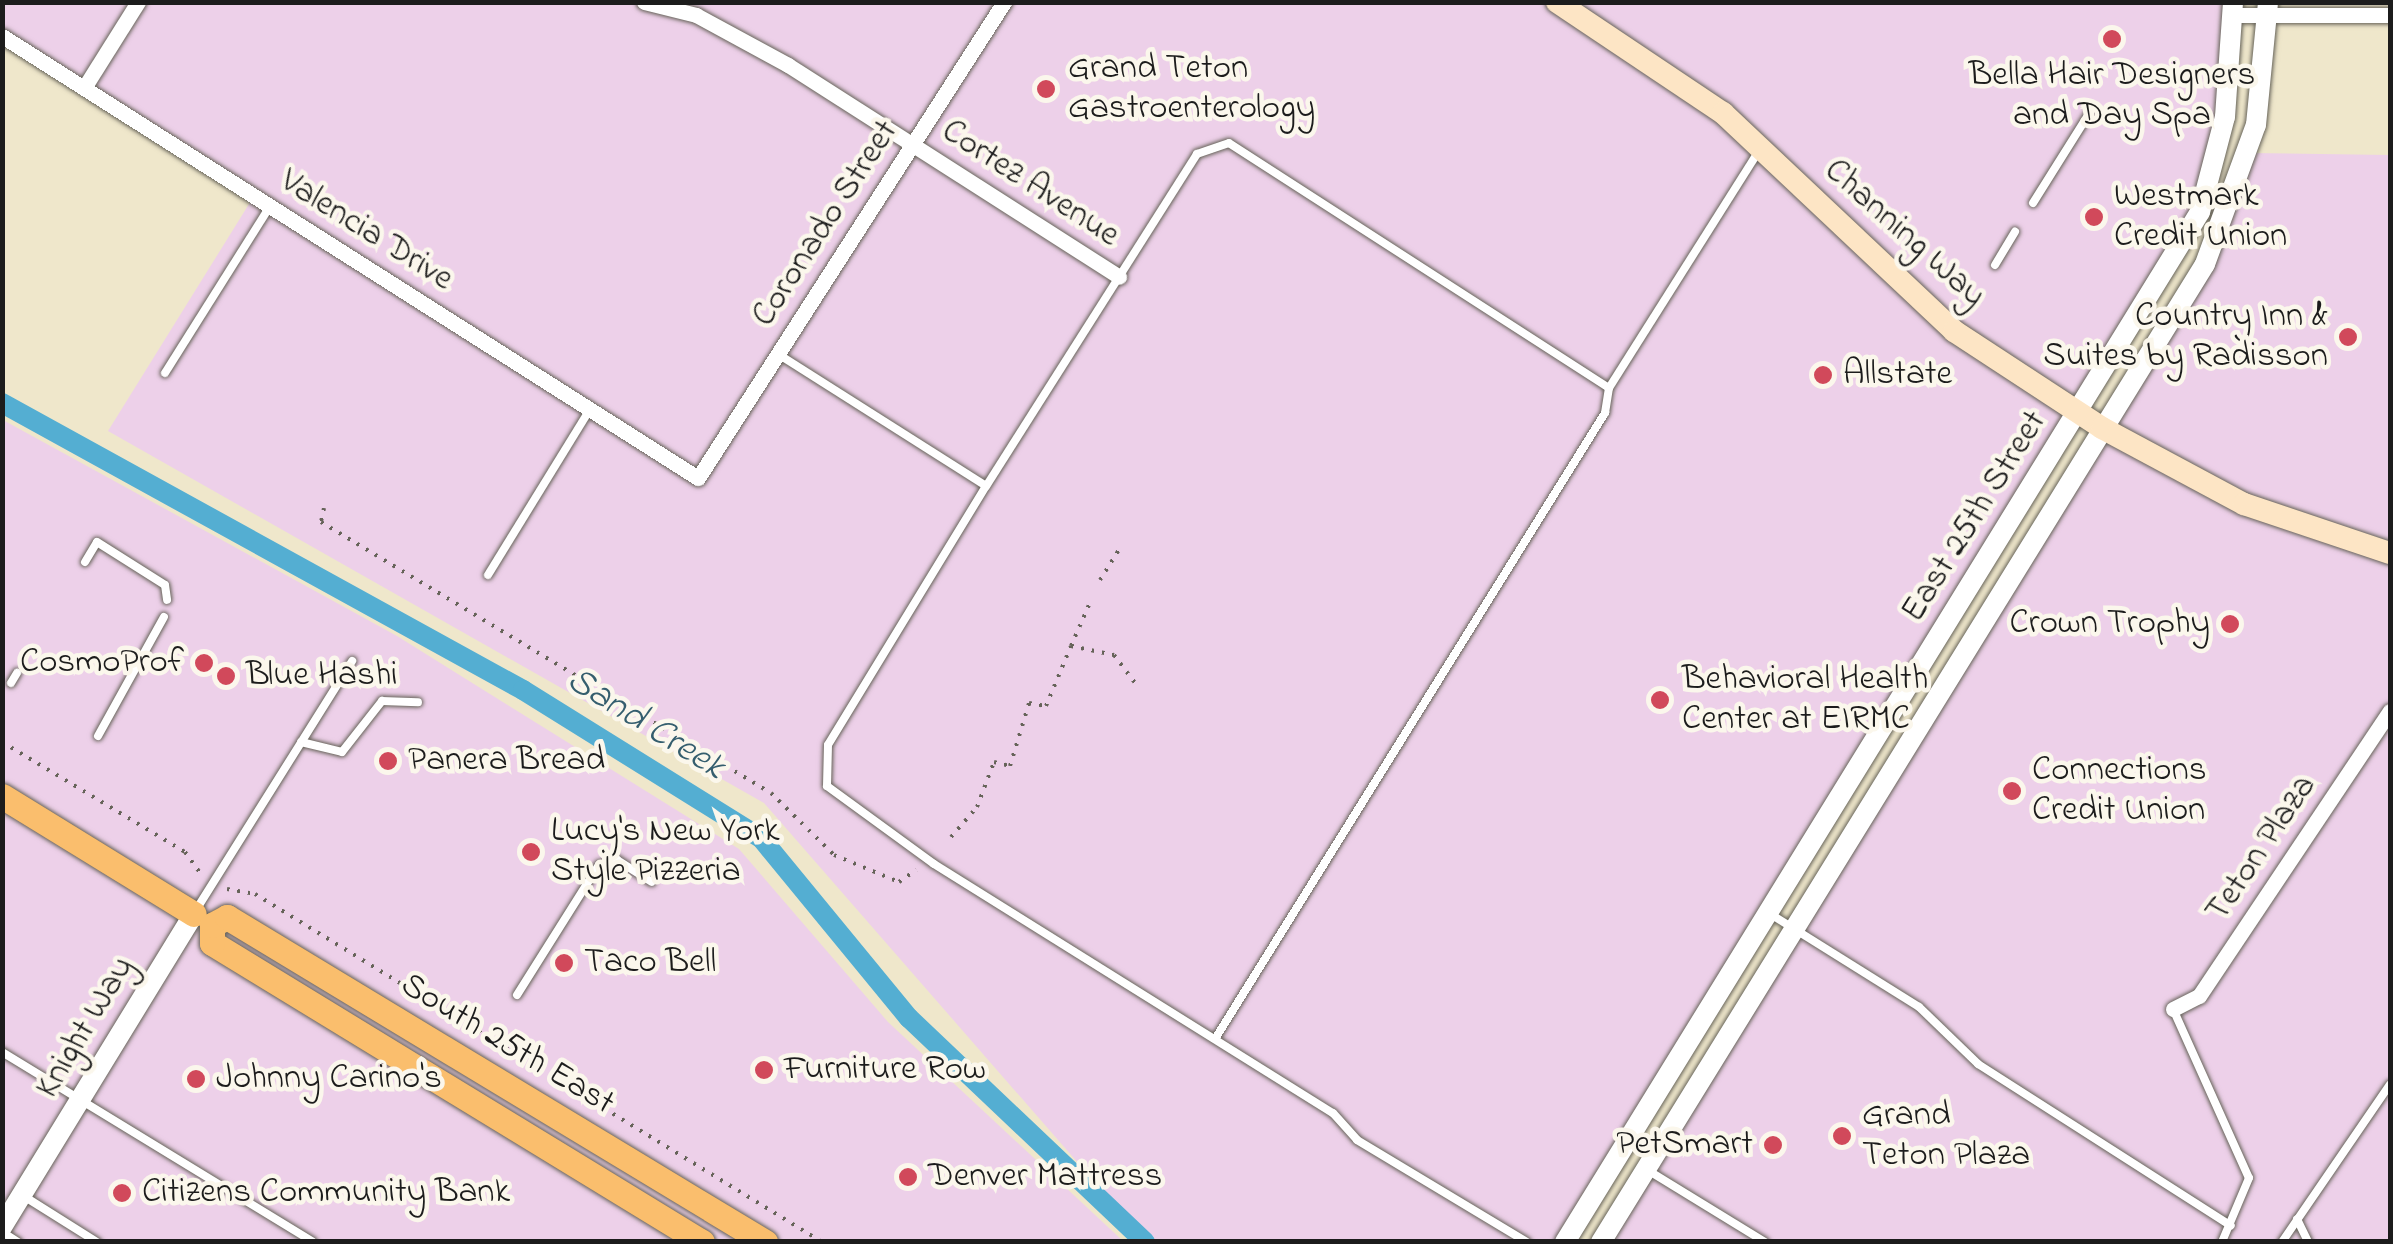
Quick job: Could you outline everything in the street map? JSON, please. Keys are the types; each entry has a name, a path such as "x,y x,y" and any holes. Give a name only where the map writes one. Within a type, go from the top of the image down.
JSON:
{"main road":[{"name":"Channing Way","path":"1557,2 1761,148 1919,304 2102,428 2244,504 2390,552"},
{"name":"South 25th East","path":"2,796 203,920 212,943 702,1242"},
{"name":"South 25th East","path":"203,920 227,917 765,1242"},
{"path":"606,1183 622,1156"}],"street":[{"path":"84,88 138,2"},
{"name":"Cortez Avenue","path":"644,2 729,32 913,144 1119,278"},
{"name":"Coronado Street","path":"698,478 1004,2"},
{"name":"East 25th Street","path":"1601,1242 2225,224 2256,126 2268,8"},
{"path":"2233,9 2390,15"},
{"name":"East 25th Street","path":"1565,1242 2200,212 2225,117 2233,9"},
{"name":"Valencia Drive","path":"2,36 698,478"},
{"name":"Teton Plaza","path":"2173,1009 2199,996 2390,711"},
{"name":"Knight Way","path":"2,1229 80,1100 203,920"}],"lane":[{"path":"2033,203 2090,112"},
{"path":"1527,1242 1440,1191 1215,1039 894,838 827,786 828,745 986,486 1197,154 1229,143 1609,388"},
{"path":"1215,1039 1606,413 1609,388 1761,148"},
{"path":"165,373 270,206"},
{"path":"1995,265 2015,232"},
{"path":"778,354 986,486"},
{"path":"488,575 590,409"},
{"path":"86,562 98,542 166,584 167,600"},
{"path":"98,736 164,617"},
{"path":"203,920 300,742 352,661"},
{"path":"11,683 17,673"},
{"path":"300,742 342,752 382,702 418,702"},
{"path":"517,994 599,865 616,860 652,882"},
{"path":"1768,913 1920,1008 1978,1064 2231,1226"},
{"path":"2173,1009 2249,1178 2222,1242"},
{"path":"2,1052 312,1242"},
{"path":"2282,1242 2390,1084"},
{"path":"1645,1169 1765,1242"},
{"path":"22,1194 97,1242"},
{"path":"2297,1219 2308,1242"},
{"path":"2,1229 18,1242"}],"path":[{"path":"324,508 322,522 771,794 834,854 899,882 916,870"},
{"path":"1100,580 1122,546"},
{"path":"951,836 977,807 994,762 1010,766 1029,703 1046,706 1092,598"},
{"path":"1071,646 1114,655 1136,684"},
{"path":"2,742 185,852 191,868"},
{"path":"240,896 254,894 822,1242"}],"shaded area":[{"path":"2,3 2233,3 2200,212 1565,1241 1147,1242 764,803 108,431 254,196 3,36"},
{"path":"2248,153 2390,155 2390,1241 1601,1242 2205,264"},
{"path":"3,420 397,636 739,849 888,1022 1123,1241 3,1242"}],"waterway":[{"name":"Sand Creek","path":"2,403 523,690 761,838 909,1018 1145,1242"}],"place":[{"name":"Bella Hair Designers and Day Spa","path":"2112,39"},
{"name":"Grand Teton Gastroenterology","path":"1046,89"},
{"name":"Westmark Credit Union","path":"2094,217"},
{"name":"Country Inn & Suites by Radisson","path":"2348,337"},
{"name":"Allstate","path":"1823,375"},
{"name":"Crown Trophy","path":"2230,624"},
{"name":"CosmoProf","path":"204,663"},
{"name":"Blue Hashi","path":"226,676"},
{"name":"Behavioral Health Center at EIRMC","path":"1660,700"},
{"name":"Panera Bread","path":"388,761"},
{"name":"Connections Credit Union","path":"2012,791"},
{"name":"Lucy's New York Style Pizzeria","path":"531,852"},
{"name":"Taco Bell","path":"564,963"},
{"name":"Furniture Row","path":"764,1070"},
{"name":"Johnny Carino's","path":"196,1079"},
{"name":"Grand Teton Plaza","path":"1842,1136"},
{"name":"PetSmart","path":"1773,1145"},
{"name":"Denver Mattress","path":"908,1177"},
{"name":"Citizens Community Bank","path":"122,1193"}]}
